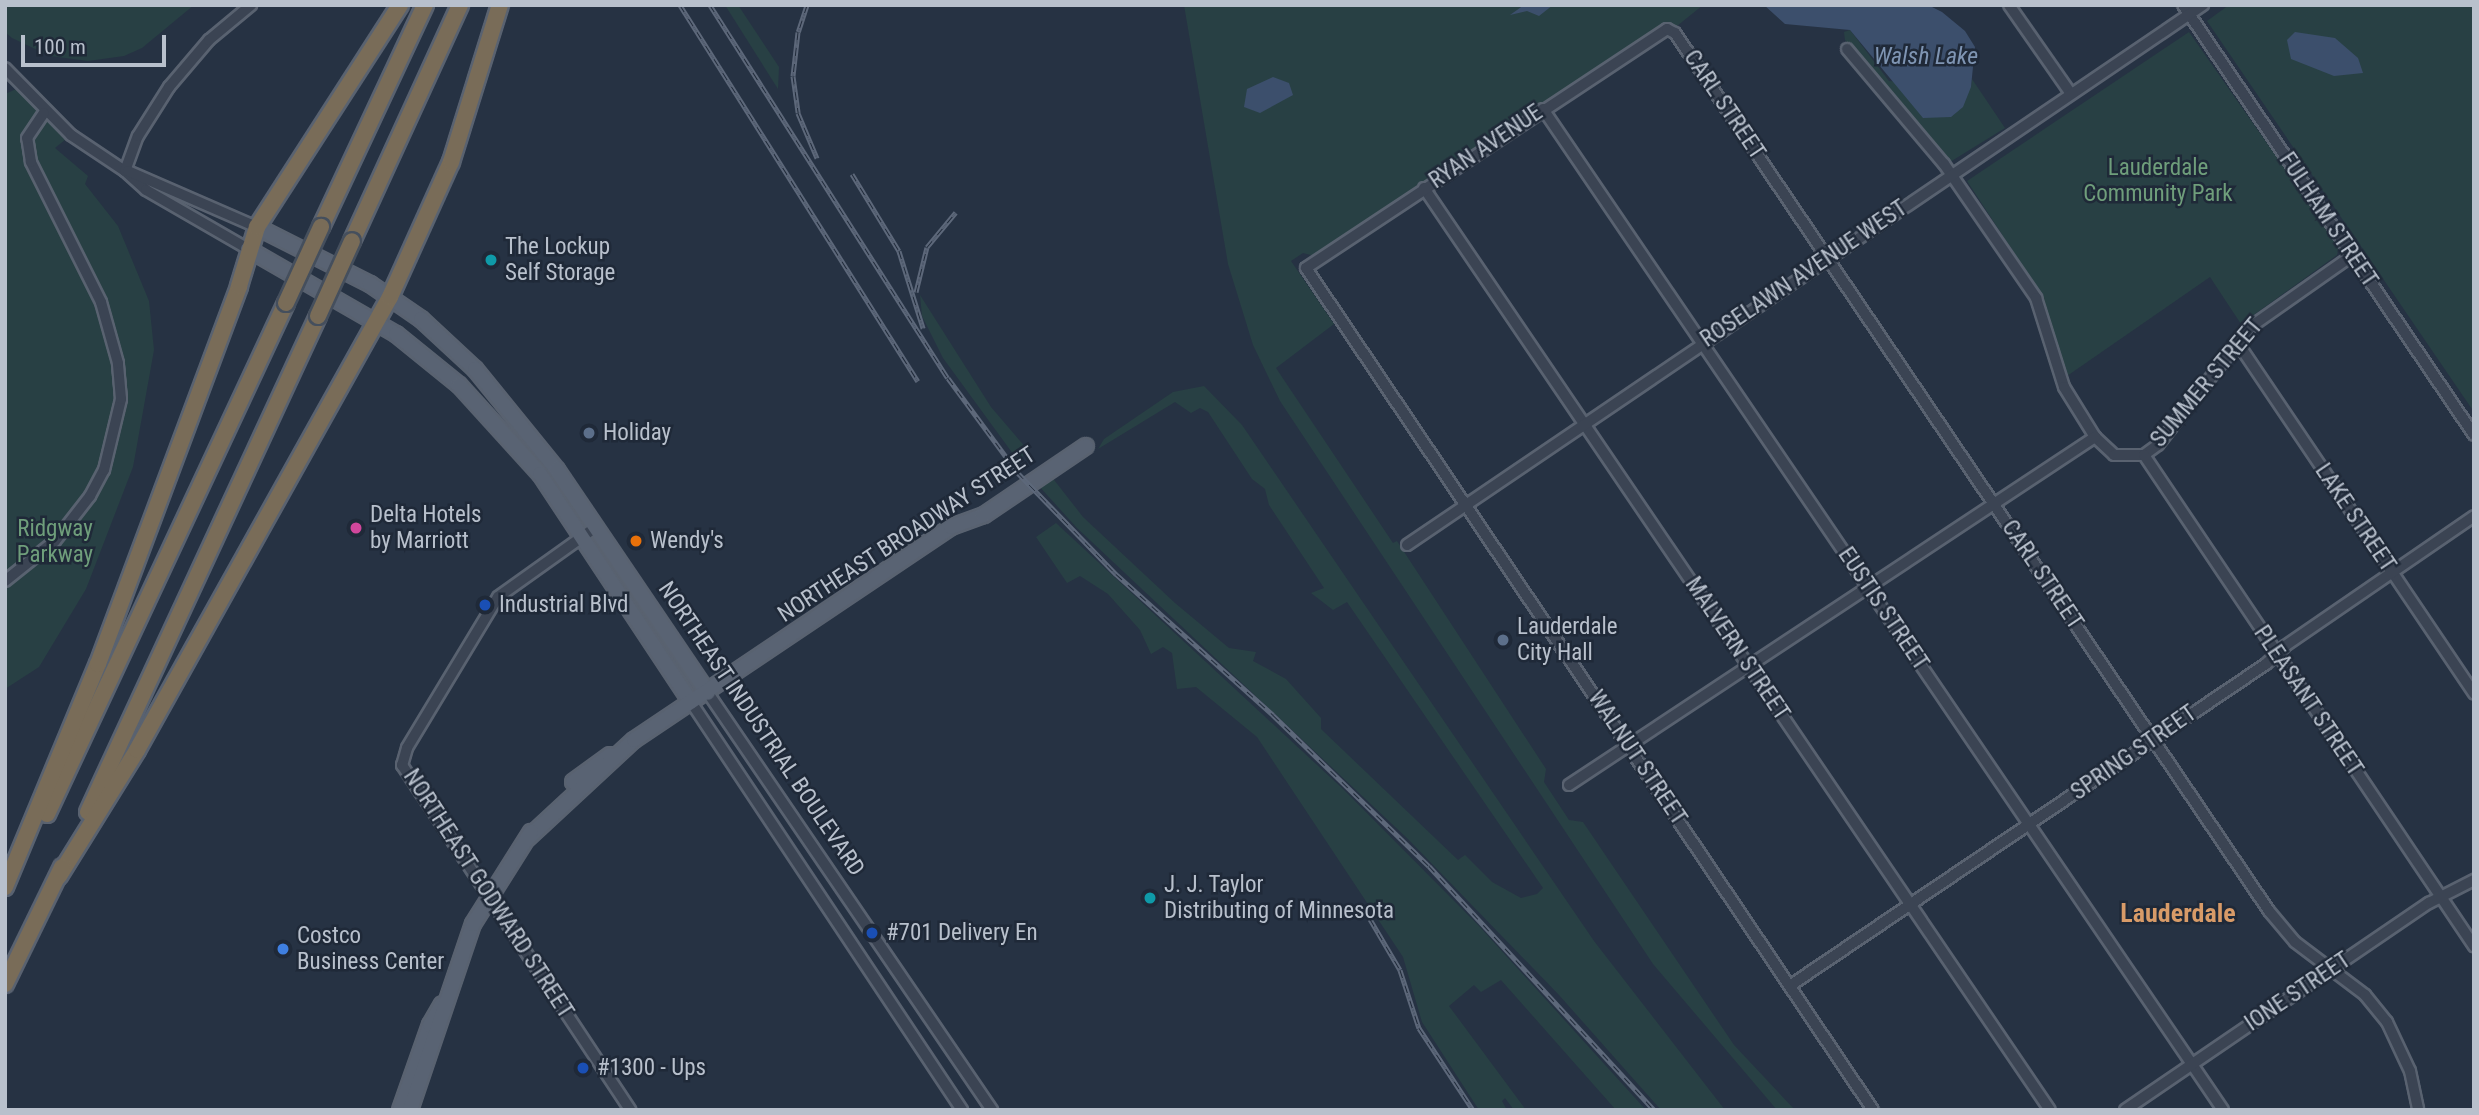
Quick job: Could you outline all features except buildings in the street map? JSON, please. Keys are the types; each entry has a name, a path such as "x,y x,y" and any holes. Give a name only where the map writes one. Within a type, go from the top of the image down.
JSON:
{"highway":[{"path":"5,887 98,664 235,299 248,249 257,227 400,5"},
{"path":"5,900 425,5"},
{"path":"5,984 58,876 460,5"},
{"path":"58,876 137,750 390,298 451,162 500,5"}],"main road":[{"name":"NORTHEAST INDUSTRIAL BOULEVARD","path":"257,227 351,272 421,318 475,369 542,449 708,693"},
{"name":"NORTHEAST INDUSTRIAL BOULEVARD","path":"248,249 376,322 422,353 490,416 584,536 691,702"},
{"name":"NORTHEAST BROADWAY STREET","path":"410,1110 466,942 488,897 527,838 621,751 951,527 984,515 1082,448"},
{"name":"NORTHEAST BROADWAY STREET","path":"400,1110 430,1025 446,1001"}],"street":[{"path":"125,171 138,136 169,88 209,40 251,5"},
{"path":"2009,5 2071,94"},
{"name":"ROSELAWN AVENUE WEST","path":"1406,545 2071,94 2186,10 2203,5"},
{"name":"FULHAM STREET","path":"2186,10 2474,435"},
{"name":"RYAN AVENUE","path":"1306,268 1667,29"},
{"name":"CARL STREET","path":"1667,29 1675,33 2283,929 2365,995 2387,1022 2410,1071 2418,1110"},
{"path":"1569,785 2095,437 2064,387 2036,298 1944,163 1847,50"},
{"path":"5,68 44,113 125,171 146,190 248,249"},
{"name":"EUSTIS STREET","path":"1543,109 2223,1110"},
{"path":"5,581 55,541 90,496 104,470 121,399 118,363 101,302 31,162 27,138 44,113"},
{"path":"125,171 155,179 257,227"},
{"name":"MALVERN STREET","path":"1424,188 2050,1110"},
{"name":"SUMMER STREET","path":"2095,437 2114,455 2144,455 2180,422 2237,342 2262,317 2353,255"},
{"name":"WALNUT STREET","path":"1306,268 1873,1110"},
{"name":"LAKE STREET","path":"2237,342 2474,694"},
{"name":"PLEASANT STREET","path":"2144,455 2474,946"},
{"name":"SPRING STREET","path":"1791,985 2029,825 2474,516"},
{"name":"NORTHEAST GODWARD STREET","path":"596,527 498,597 403,757 408,780 630,1110"},
{"name":"NORTHEAST INDUSTRIAL BOULEVARD","path":"708,693 992,1110"},
{"name":"NORTHEAST INDUSTRIAL BOULEVARD","path":"691,702 962,1110"},
{"name":"IONE STREET","path":"2126,1110 2333,969 2474,880"}],"green space":[{"path":"5,5 194,5 142,48 124,56 88,61 50,56 12,38 5,32"},
{"path":"725,5 738,5 779,67 778,89"},
{"path":"1184,5 1703,5 1677,26 1664,23 1315,256 1303,253 1291,261 1334,324 1276,368 1393,543 1397,541 1546,769 1544,782 1569,820 1583,822 1734,1045 1795,1110 1777,1110 1653,964 1280,401 1253,345 1228,264"},
{"path":"2229,5 2474,5 2474,412 2207,21"},
{"path":"1850,30 1889,81 1971,87 1972,79 2005,128 1950,162 1845,40 1844,32"},
{"name":"Lauderdale Community Park","path":"2189,32 2339,246 2337,255 2241,324 2210,277 2067,376 2043,297 1967,181"},
{"name":"Ridgway Parkway","path":"21,87 71,135 55,148 88,176 85,184 118,226 149,301 154,350 133,467 86,589 39,667 5,689 5,94"},
{"path":"920,295 991,407 1027,449 1019,462 943,358 922,316"},
{"path":"1204,386 1242,425 1594,941 1725,1110 1661,1110 1559,995 1408,839 1077,528 1038,485 1051,476 1083,517 1175,603 1229,648 1256,652 1253,661 1286,679 1321,718 1321,729 1458,860 1465,855 1492,882 1521,898 1537,894 1543,888 1347,602 1333,610 1311,593 1324,588 1269,505 1265,489 1252,479 1208,412 1200,408 1191,413 1175,402 1098,449 1104,439 1173,392"},
{"path":"1056,523 1343,789 1479,926 1646,1110 1616,1110 1501,980 1481,992 1474,985 1449,1006 1526,1110 1514,1110 1505,1098 1502,1101 1507,1110 1479,1110 1422,1022 1403,957 1257,737 1196,687 1177,689 1172,653 1163,647 1151,654 1140,630 1108,594 1080,576 1067,583 1036,537"}],"water":[{"path":"1524,5 1553,5 1539,16 1527,11 1510,15"},
{"name":"Walsh Lake","path":"1764,5 1928,5 1942,12 1965,31 1975,47 1971,87 1963,107 1951,117 1923,118 1850,30 1785,24"},
{"path":"2295,32 2335,38 2358,58 2363,73 2334,76 2291,59 2287,40"},
{"path":"1273,77 1289,83 1293,95 1260,113 1244,107 1247,89"}],"railway":[{"path":"680,5 918,381"},
{"path":"710,5 948,378 1018,473 1116,574 1273,715 1429,866 1654,1110"},
{"path":"807,5 798,32 793,76 798,113 817,158"},
{"path":"852,174 899,251 923,328"},
{"path":"916,292 927,247 956,212"},
{"path":"1370,919 1400,970 1419,1028 1473,1110"}],"place":[{"name":"The Lockup Self Storage","path":"491,260"},
{"name":"Holiday","path":"589,433"},
{"name":"Delta Hotels by Marriott","path":"356,528"},
{"name":"Wendy's","path":"636,541"},
{"name":"Industrial Blvd","path":"485,605"},
{"name":"Lauderdale City Hall","path":"1503,640"},
{"name":"J. J. Taylor Distributing of Minnesota","path":"1150,898"},
{"name":"#701 Delivery En","path":"872,933"},
{"name":"Costco Business Center","path":"283,949"},
{"name":"#1300 - Ups","path":"583,1068"}],"district":[{"name":"Lauderdale","path":"2178,914"}]}
